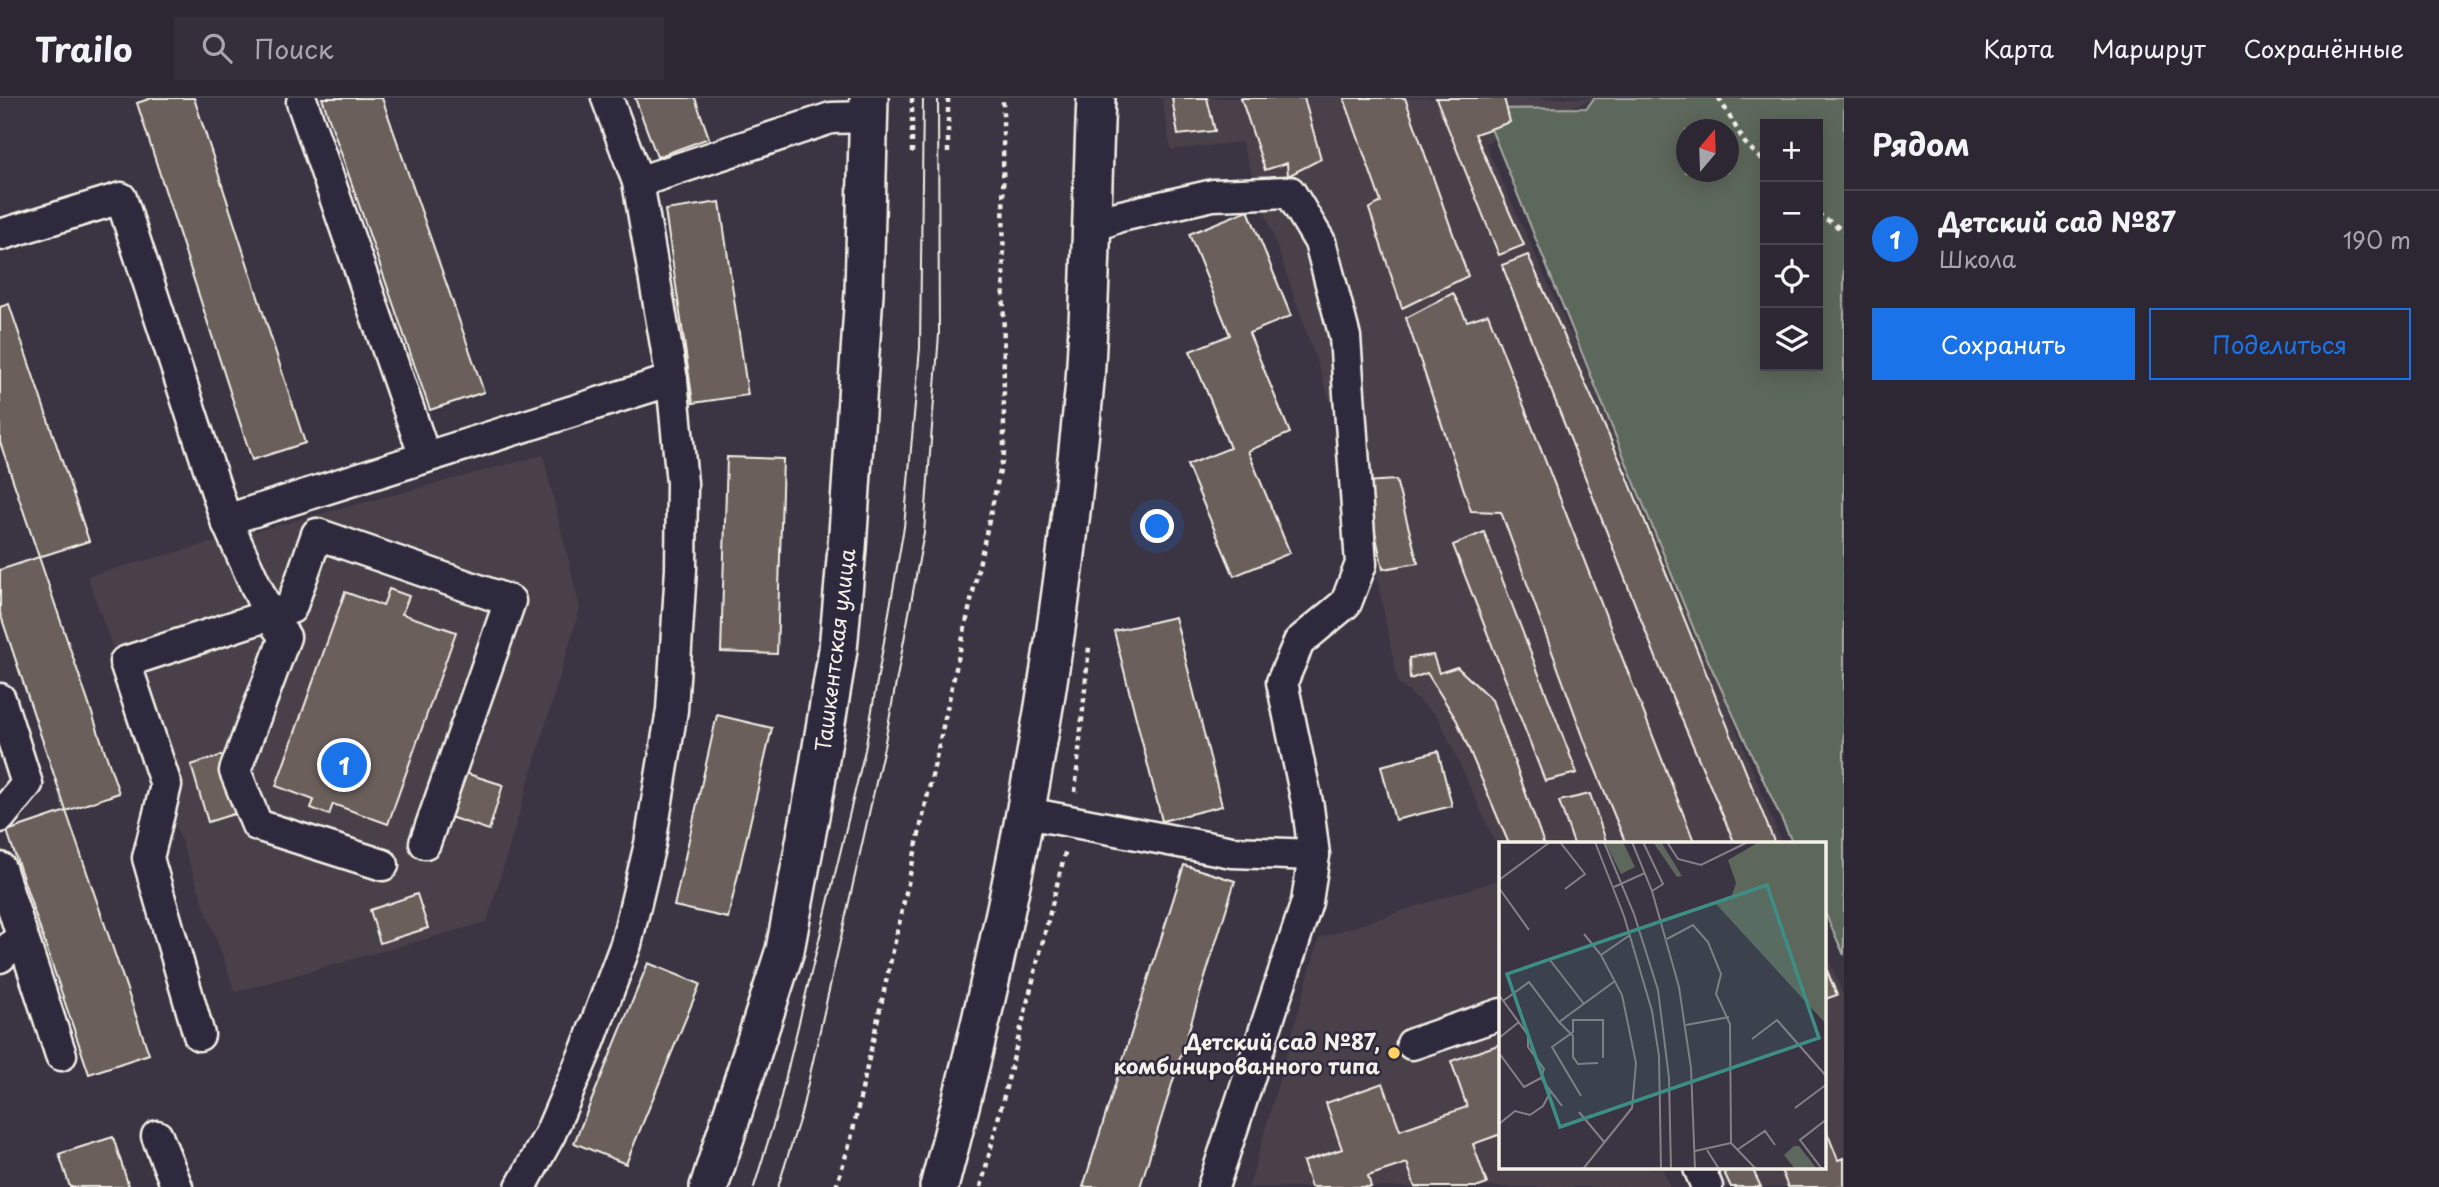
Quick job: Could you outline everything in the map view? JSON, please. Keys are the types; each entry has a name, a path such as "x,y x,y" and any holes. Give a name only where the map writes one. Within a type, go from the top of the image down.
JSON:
{"main road":[{"path":"939,1187 964,1095 1027,813 1042,731 1066,556 1085,381 1096,98"},
{"name":"Ташкентская улица","path":"709,1187 785,950 816,789 838,650 864,293 869,108"}],"lane":[{"path":"521,1187 550,1134 591,1038 626,944 650,844 672,709 681,569 682,483 672,380 638,183 607,98"},
{"path":"302,102 425,457"},
{"path":"638,183 831,118 869,108"},
{"path":"1090,228 1117,217 1213,195 1290,192 1320,242 1345,337 1361,564 1346,603 1299,642 1282,682 1308,807 1314,855 1307,902 1213,1187"},
{"path":"0,235 121,198 226,520 270,617 285,637 235,771 257,825 383,865"},
{"path":"226,520 672,380"},
{"path":"200,1035 148,858 166,785 125,662 291,608 317,534 510,601 425,843"},
{"path":"0,699 27,785 0,817"},
{"path":"1027,813 1232,852 1314,855"},
{"path":"0,868 61,1055"},
{"path":"0,957 22,936"},
{"path":"1412,1044 1499,1015"},
{"path":"157,1136 177,1187"},
{"path":"1700,1170 1707,1187"}],"path":[{"path":"912,98 912,157"},
{"path":"948,98 948,155"},
{"path":"836,1187 851,1139 1004,453 1003,98"},
{"path":"1719,98 1745,144 1760,158"},
{"path":"1823,217 1844,231"}],"shaded area":[{"path":"1162,98 1595,98 1485,143 1645,499 1781,842 1499,842 1497,846 1438,717 1398,683 1358,482 1241,142 1171,150"},
{"path":"543,455 580,608 487,922 235,992 87,576"},
{"name":"Детский сад №87, комбинированного типа","path":"1499,880 1499,1170 1663,1170 1670,1187 1249,1187 1319,938"},
{"path":"1826,953 1844,998 1844,1187 1714,1187 1706,1170 1826,1170"}],"green space":[{"path":"1594,98 1844,98 1844,955 1826,915 1826,842 1792,842 1695,632 1483,109 1587,108"}],"building":[{"path":"152,98 194,98 305,443 252,460 137,103"},
{"path":"322,98 382,98 484,392 430,410"},
{"path":"635,98 695,98 709,138 657,157"},
{"path":"1172,98 1207,98 1215,131 1178,135"},
{"path":"1241,98 1304,98 1321,159 1288,176 1287,163 1265,170"},
{"path":"1344,98 1405,98 1468,276 1402,308 1369,209 1381,202"},
{"path":"1436,98 1504,98 1510,122 1475,134 1524,245 1499,255"},
{"path":"720,202 748,395 693,403 665,210"},
{"path":"1248,210 1291,316 1249,333 1290,433 1248,451 1290,553 1234,576 1187,465 1230,448 1190,351 1230,335 1189,234"},
{"path":"1528,255 1626,474 1774,842 1734,842 1662,673 1502,265"},
{"path":"1453,293 1467,321 1488,314 1694,842 1625,842 1592,761 1501,512 1471,511 1406,318"},
{"path":"9,304 89,541 39,557 0,442 0,307"},
{"path":"727,457 783,459 777,654 721,652"},
{"path":"1396,480 1418,563 1383,569 1364,482"},
{"path":"1484,532 1577,773 1545,781 1453,545"},
{"path":"39,557 119,793 66,811 0,613 0,570"},
{"path":"389,589 409,596 402,614 456,632 388,824 333,804 329,815 311,808 314,800 276,786 345,592 383,606"},
{"path":"1175,617 1222,806 1162,821 1114,631"},
{"path":"1433,655 1439,673 1457,667 1492,700 1543,842 1508,842 1457,721 1427,673 1410,679 1409,658"},
{"path":"717,715 772,728 728,918 674,906"},
{"path":"1438,751 1452,806 1395,820 1381,766"},
{"path":"223,755 240,812 208,822 191,765"},
{"path":"465,773 503,785 489,830 450,817"},
{"path":"1590,794 1606,842 1573,842 1559,801"},
{"path":"66,811 149,1054 89,1074 7,831"},
{"path":"1184,865 1235,881 1140,1187 1083,1187"},
{"path":"417,894 428,928 380,943 370,910"},
{"path":"648,963 700,984 626,1164 574,1143"},
{"path":"1826,968 1837,995 1826,999"},
{"path":"1499,1045 1499,1135 1473,1144 1487,1184 1479,1187 1415,1187 1407,1163 1368,1176 1371,1187 1311,1187 1303,1162 1342,1149 1326,1103 1383,1083 1400,1130 1467,1107 1451,1061"},
{"path":"1826,1130 1838,1160 1844,1158 1844,1187 1788,1187 1781,1170 1826,1170"},
{"path":"113,1137 129,1187 70,1187 59,1154"},
{"path":"1723,1170 1753,1170 1761,1187 1731,1187"}],"tram line":[{"path":"754,1187 778,1109 865,750 904,527 920,348 923,98"},
{"path":"778,1187 801,1114 884,747 924,533 939,334 938,98"}],"place":[{"name":"Детский сад №87","path":"344,765"},
{"name":"Детский сад №87, комбинированного типа","path":"1394,1053"}]}
